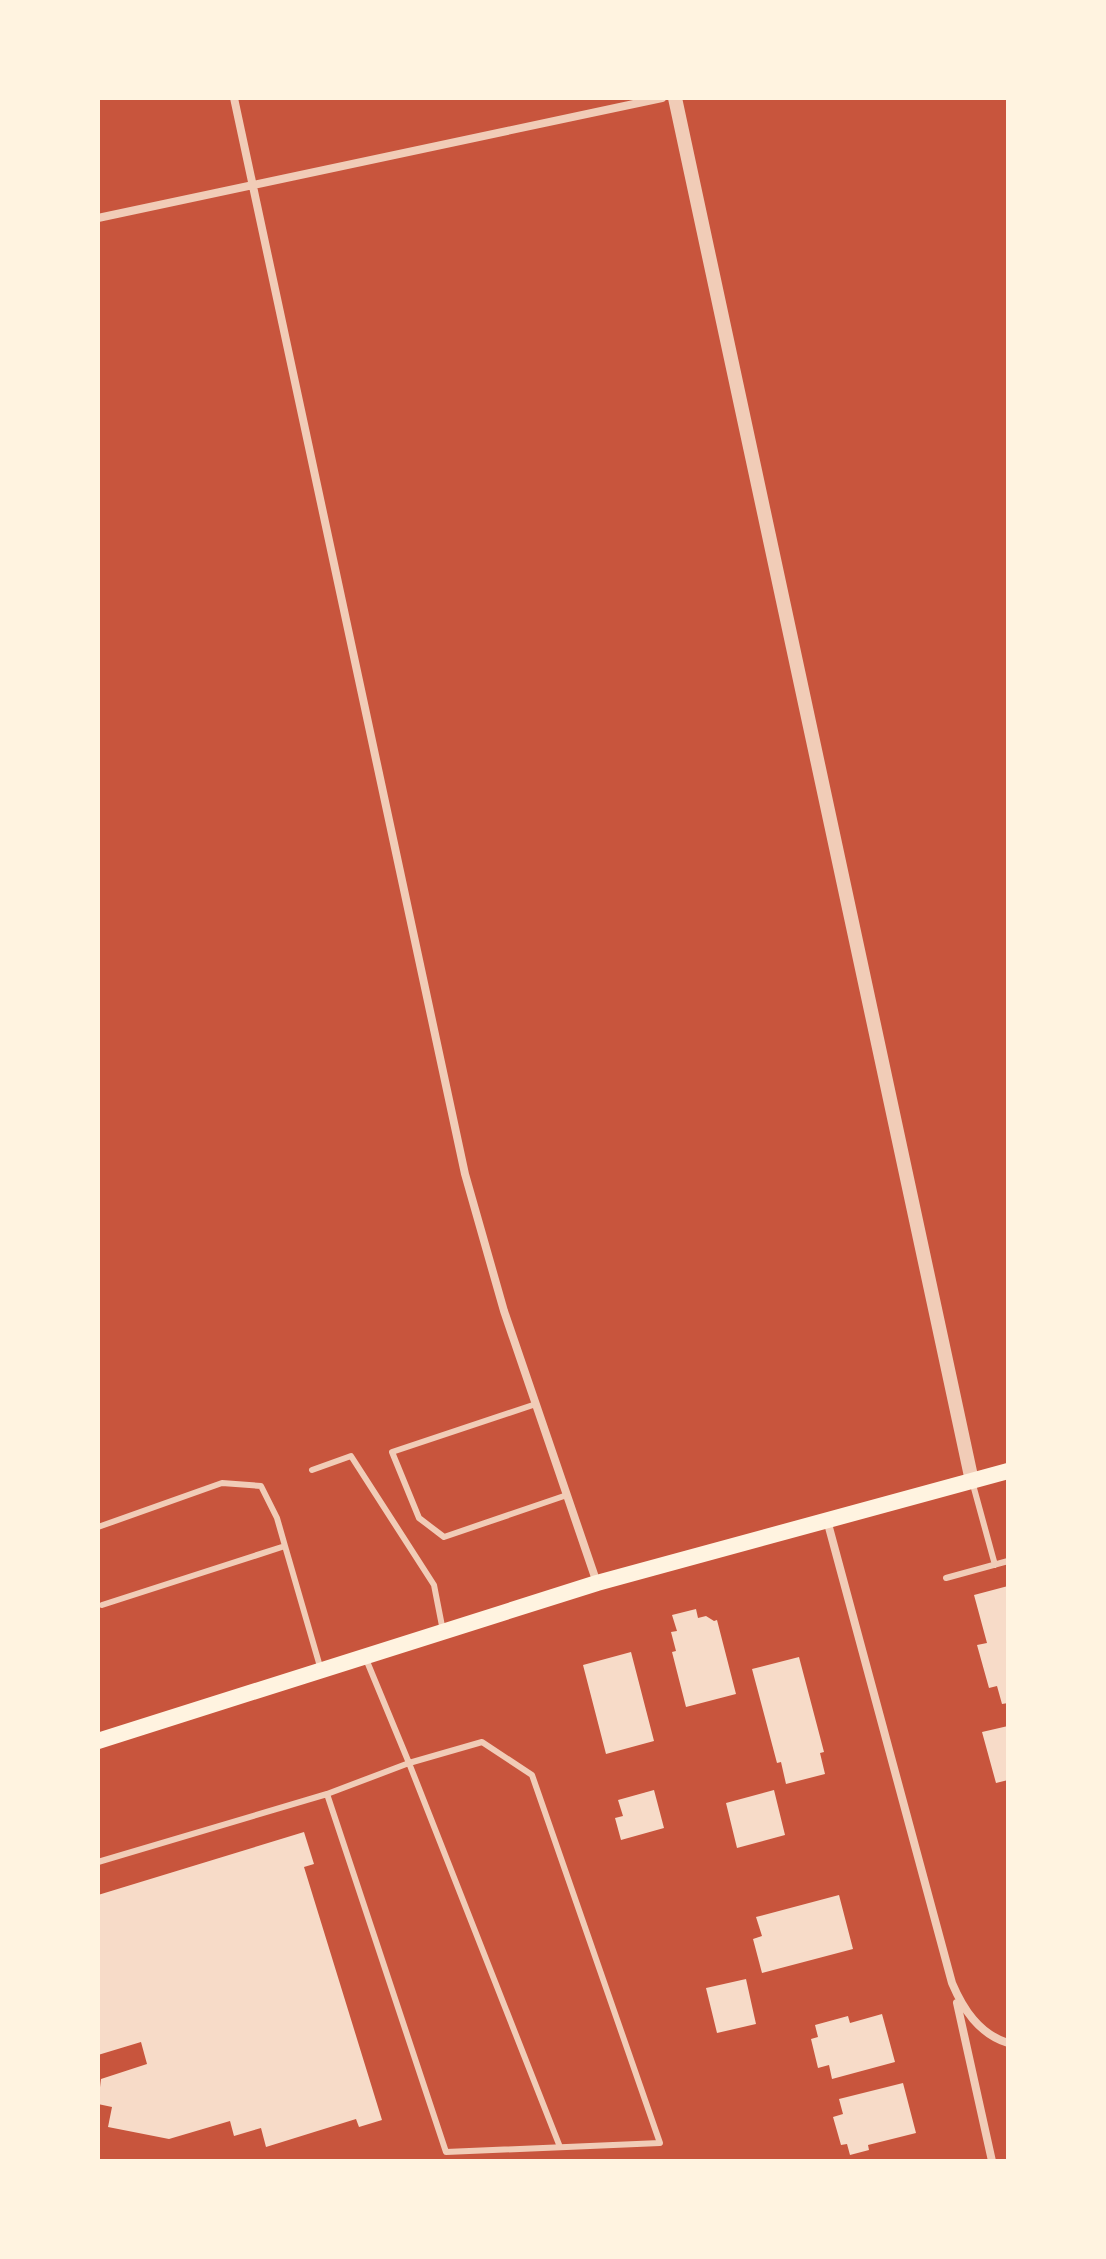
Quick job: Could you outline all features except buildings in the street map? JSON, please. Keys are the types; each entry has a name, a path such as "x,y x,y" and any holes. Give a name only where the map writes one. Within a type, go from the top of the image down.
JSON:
{"main road":[{"path":"98,1741 597,1583 1008,1471"}],"street":[{"path":"234,98 465,1174 487,1257 597,1583"},
{"path":"98,218 662,98"},
{"path":"675,98 972,1481"},
{"path":"827,1520 952,1983 992,2161"},
{"path":"952,1983 962,2006 977,2025 1008,2043"}],"lane":[{"path":"536,1404 392,1452 419,1518 444,1537 567,1495"},
{"path":"312,1470 351,1456 434,1585 443,1631"},
{"path":"972,1481 995,1565"},
{"path":"98,1527 222,1483 261,1486 277,1518 321,1670"},
{"path":"102,1605 285,1546"},
{"path":"946,1578 1008,1561"},
{"path":"365,1656 560,2147"},
{"path":"98,1862 327,1794 409,1763 482,1742 532,1775 660,2143 446,2152 327,1794"}]}
